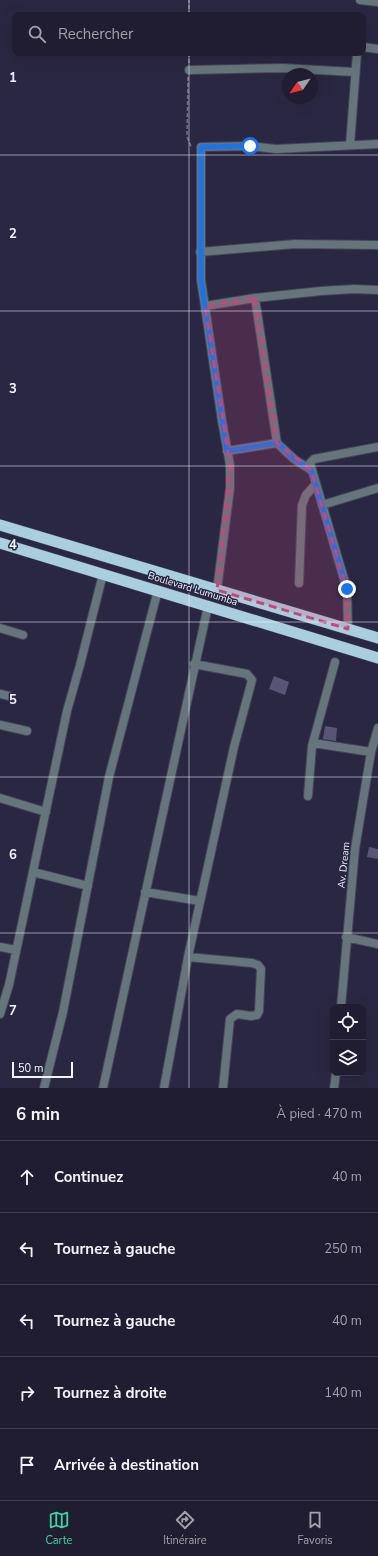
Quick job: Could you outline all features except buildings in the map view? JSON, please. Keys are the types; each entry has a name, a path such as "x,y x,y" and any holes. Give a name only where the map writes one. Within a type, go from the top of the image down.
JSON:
{"highway":[{"name":"Boulevard Lumumba","path":"0,525 378,638"},
{"name":"Boulevard Lumumba","path":"0,543 378,658"}],"street":[{"path":"360,0 378,2"},
{"path":"366,47 378,49"},
{"path":"350,144 354,72 357,56"},
{"path":"189,70 283,68 354,72"},
{"path":"217,590 230,488 230,465 201,280 201,147 250,146 276,149 350,144 378,144"},
{"path":"200,252 295,244 378,245"},
{"path":"205,306 255,298 354,289 378,290"},
{"path":"255,298 278,443 294,459 311,470"},
{"path":"227,451 278,443"},
{"path":"348,629 347,589 310,464 314,459 378,447"},
{"path":"299,583 302,505 306,495 316,485"},
{"path":"322,505 378,488"},
{"path":"0,1014 9,985 67,712 102,574"},
{"path":"44,1088 63,1012 109,777 158,590"},
{"path":"103,1088 194,664 208,606"},
{"path":"0,628 24,635"},
{"path":"308,796 313,743 335,662"},
{"path":"164,1088 200,901 234,747 252,680 247,674 194,664"},
{"path":"0,694 9,696"},
{"path":"0,725 27,731"},
{"name":"Av. Dream","path":"340,1004 355,849 371,752 378,728"},
{"path":"313,743 371,752"},
{"path":"0,798 46,812"},
{"path":"33,872 88,886"},
{"path":"145,892 200,901"},
{"path":"346,937 378,944"},
{"path":"0,947 16,950"},
{"path":"188,957 252,963 258,965 261,969 259,1011 257,1015 251,1016 237,1014 230,1019 223,1088"},
{"path":"334,1088 336,1076"}],"path":[{"path":"189,0 189,12"},
{"path":"189,56 187,137 191,146 201,147"}],"highlighted area":[{"path":"255,298 277,443 311,470 347,589 348,629 217,590 230,465 205,306"}],"route":[{"path":"250,146 201,147 201,280 212,361 227,451 278,443 294,459 311,470 347,589"}]}
